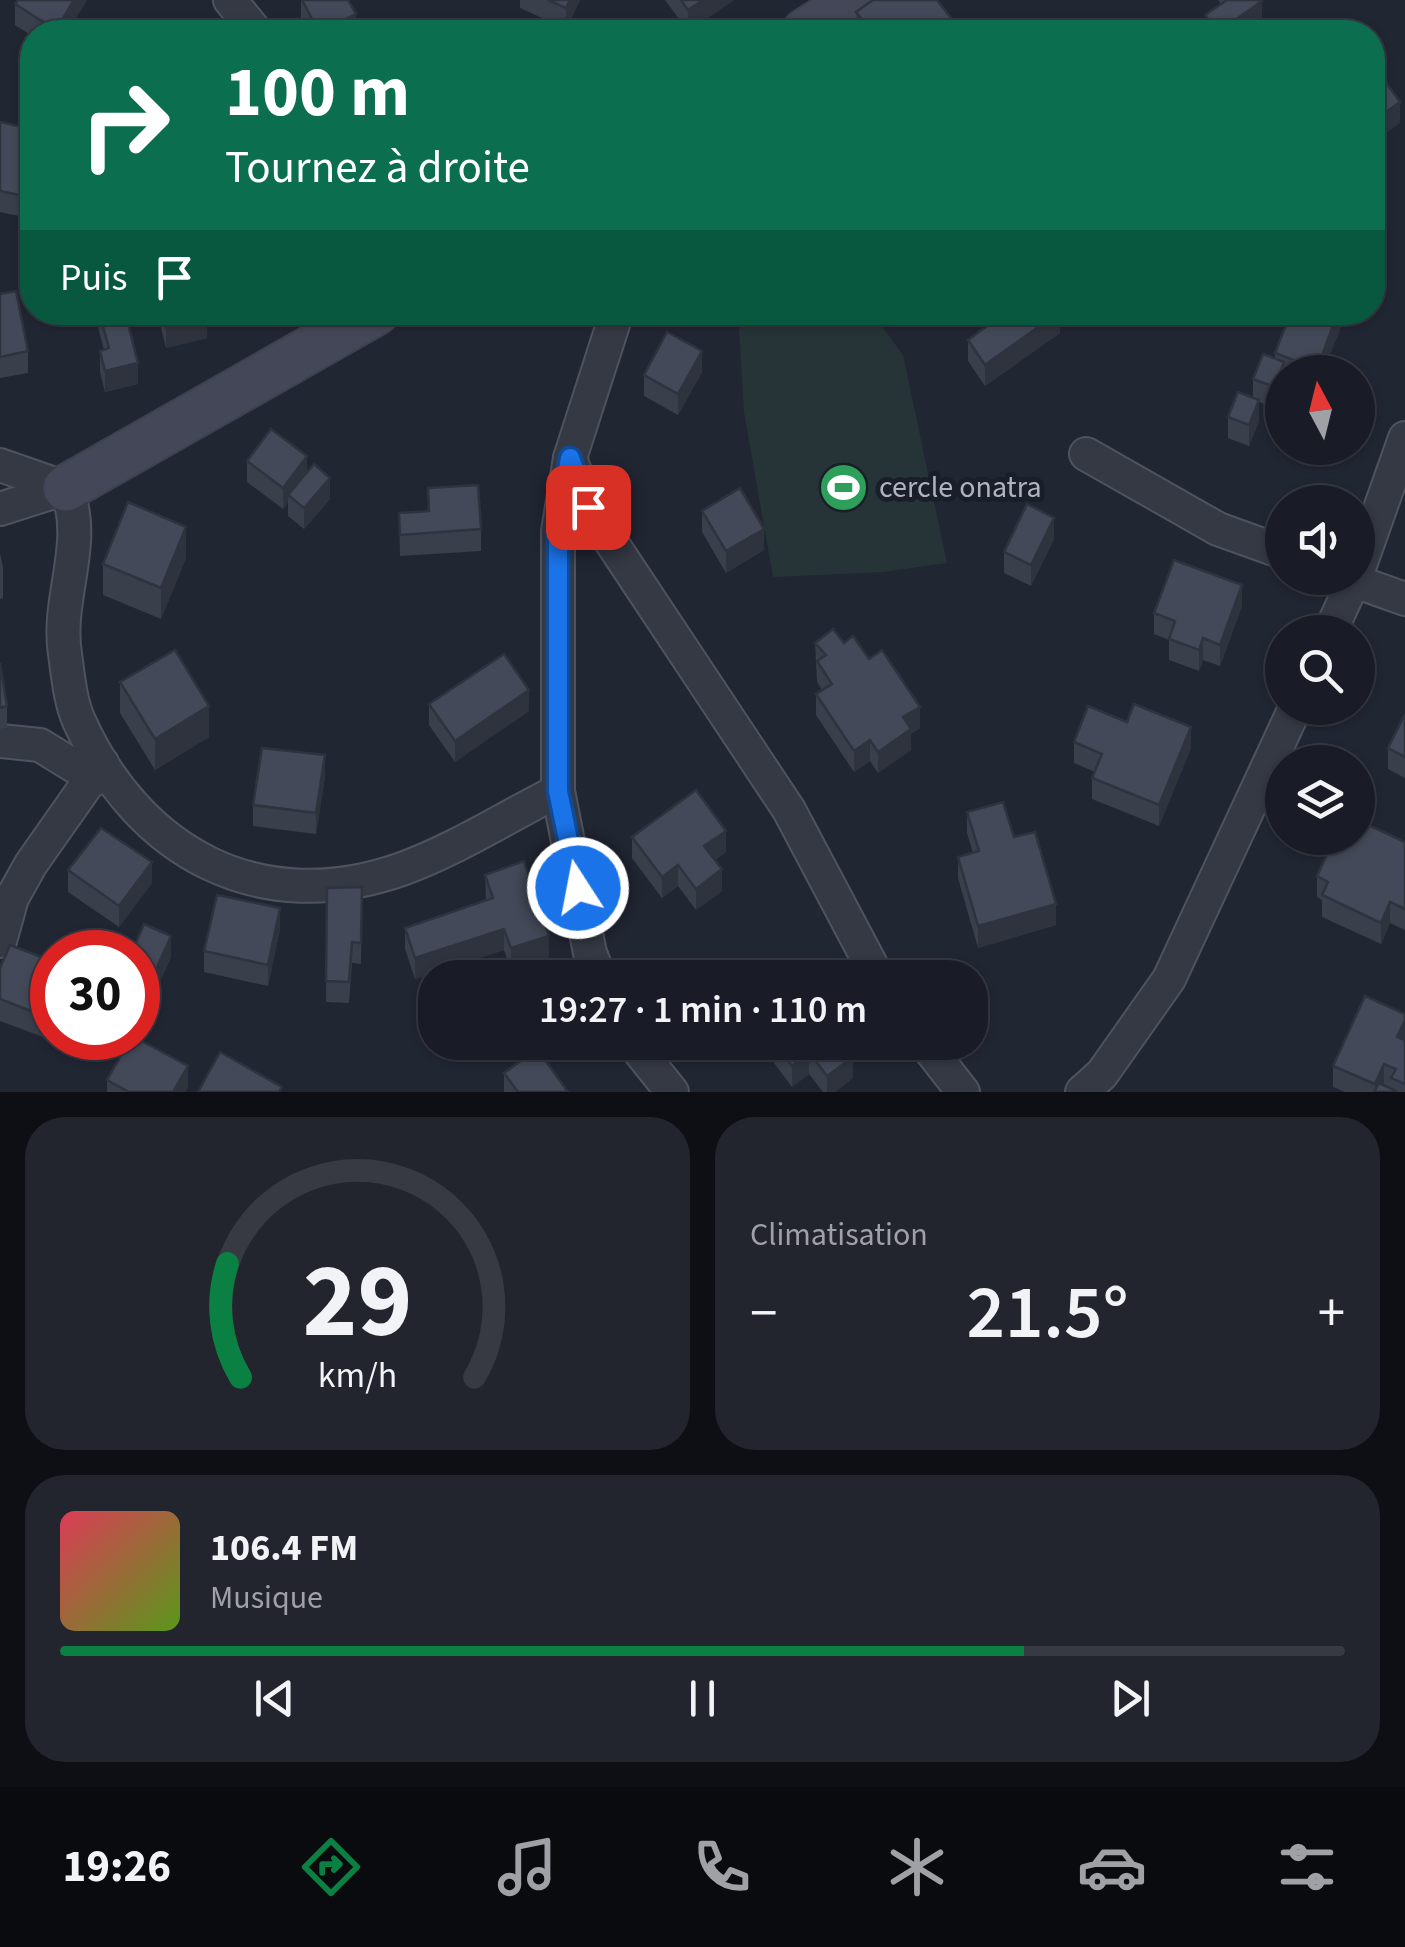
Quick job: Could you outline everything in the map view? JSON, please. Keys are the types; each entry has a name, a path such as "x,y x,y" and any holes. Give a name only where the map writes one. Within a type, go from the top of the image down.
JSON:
{"street":[{"path":"230,0 246,20"},
{"path":"824,20 855,0"},
{"path":"0,510 66,488 353,325"},
{"path":"593,960 558,791 558,531 570,458 613,325"},
{"path":"1375,518 1405,438"},
{"path":"1086,454 1150,494 1218,529 1265,546"},
{"path":"570,458 588,507 789,810 868,960"},
{"path":"0,465 66,488"},
{"path":"66,488 76,530 64,648 77,718 99,772"},
{"path":"1375,586 1405,599"},
{"path":"1082,1092 1102,1074 1168,979 1287,725"},
{"path":"0,741 40,745 99,772 178,850 231,874 282,886 328,887 402,869 558,791"},
{"path":"0,941 12,898 31,864 99,772"},
{"path":"646,1060 672,1092"},
{"path":"938,1060 963,1092"}],"shaded area":[{"name":"cercle onatra","path":"739,325 881,325 903,355 947,563 883,572 773,577 744,412"}],"building":[{"path":"18,0 74,0 62,20 40,20 15,4"},
{"path":"302,0 348,0 356,14 344,20 313,20"},
{"path":"548,0 570,0 566,8"},
{"path":"681,0 703,0 688,10"},
{"path":"873,0 937,0 953,20 862,20 856,12"},
{"path":"1227,0 1262,0 1235,20 1209,20 1205,15"},
{"path":"1385,81 1400,102 1385,113"},
{"path":"0,122 20,126 20,190 19,195 0,191"},
{"path":"16,291 28,351 0,357 0,294"},
{"path":"103,325 128,325 138,363 105,371 100,351 109,348"},
{"path":"988,325 1041,325 985,365 968,340"},
{"path":"1286,325 1333,325 1322,355 1275,353"},
{"path":"667,332 702,351 678,394 644,375"},
{"path":"1263,354 1266,355 1265,383 1253,379"},
{"path":"1238,392 1259,400 1249,425 1228,417"},
{"path":"271,429 307,456 283,488 247,461"},
{"path":"314,464 330,478 304,508 288,495"},
{"path":"478,485 481,529 400,535 399,513 429,511 428,488"},
{"path":"740,488 764,529 726,551 702,511"},
{"path":"128,502 186,527 161,588 103,564"},
{"path":"1027,504 1054,518 1031,565 1004,552"},
{"path":"1174,560 1242,585 1220,645 1203,638 1199,650 1169,639 1175,621 1154,613"},
{"path":"833,629 844,643 853,636 869,659 882,650 920,707 903,717 911,729 878,752 870,740 854,751 816,694 832,684 817,661 826,655 815,643"},
{"path":"175,650 209,706 155,739 120,682"},
{"path":"504,654 529,690 455,741 429,704"},
{"path":"0,663 7,706 0,708"},
{"path":"1134,704 1191,727 1159,805 1092,778 1102,754 1074,742 1088,706 1127,722"},
{"path":"1405,714 1405,757 1388,748"},
{"path":"262,748 325,755 316,813 253,805"},
{"path":"696,790 726,831 704,846 722,869 696,889 678,865 662,877 632,837"},
{"path":"1003,802 1014,837 1035,832 1056,904 978,926 958,857 979,851 967,812"},
{"path":"101,828 152,862 119,906 68,870"},
{"path":"1375,828 1405,842 1405,909 1390,902 1381,923 1322,895 1328,882 1317,876 1327,855 1375,855"},
{"path":"524,861 549,936 511,948 504,929 415,958 405,928 493,898 485,875"},
{"path":"362,887 361,943 352,942 349,982 326,981 327,888"},
{"path":"217,895 280,908 268,965 204,951"},
{"path":"160,931 171,936 160,961"},
{"path":"10,945 30,953 30,1011 0,999 0,968"},
{"path":"1365,996 1405,1014 1397,1037 1405,1040 1405,1084 1391,1078 1396,1069 1384,1064 1375,1084 1333,1066"},
{"path":"160,1051 188,1066 173,1092 129,1092 107,1080 118,1060 160,1060"},
{"path":"220,1052 282,1087 279,1092 198,1092"},
{"path":"522,1060 545,1060 568,1092 518,1092 504,1073"},
{"path":"815,1060 849,1060 827,1076"},
{"path":"1379,1083 1396,1091 1396,1092 1374,1092"}],"place":[{"name":"cercle onatra","path":"844,487"}],"route":[{"path":"578,888 558,791 558,531 570,458 588,507"}]}
